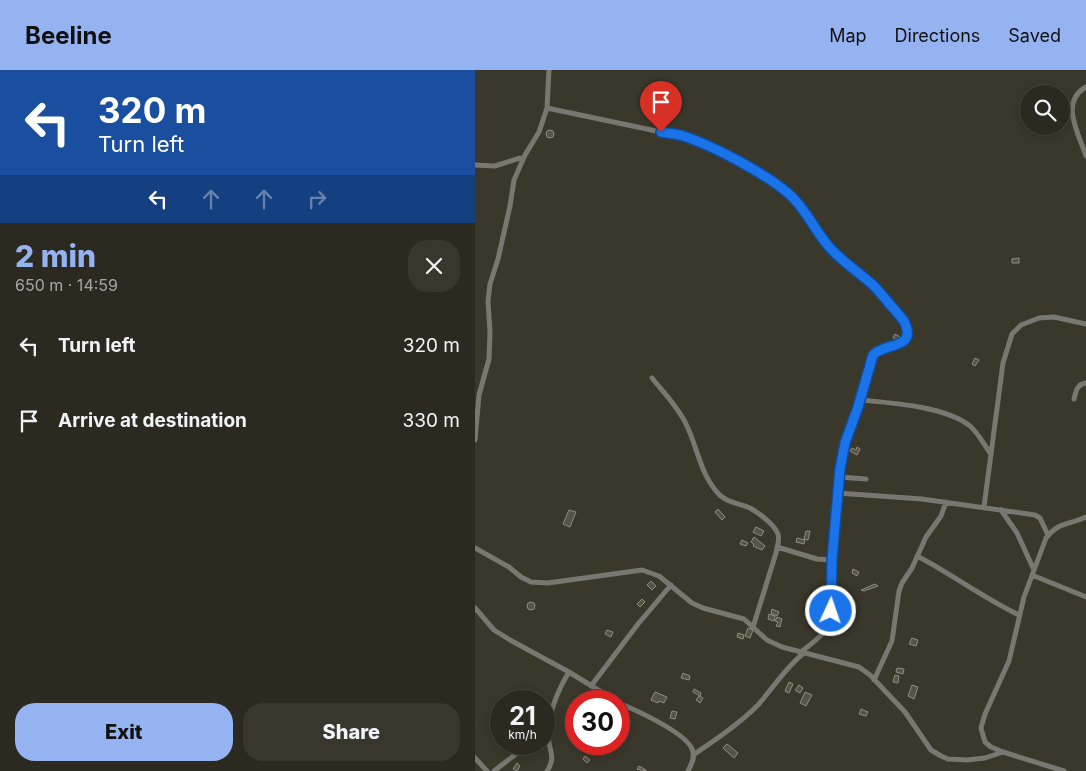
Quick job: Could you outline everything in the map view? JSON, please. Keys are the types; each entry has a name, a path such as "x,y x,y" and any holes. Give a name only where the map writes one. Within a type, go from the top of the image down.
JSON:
{"street":[{"path":"475,440 479,395 489,358 488,302 490,284 498,259 510,206 513,180 539,132 547,108 549,70"},
{"path":"1086,87 1073,101 1072,110 1073,123 1086,156"},
{"path":"547,108 680,136 715,150 777,184 794,198 809,215 817,231 829,247 845,263 874,286 904,321 908,334 901,343 877,351 873,355 845,443 837,493 832,560 831,621 827,629 793,661 756,707 693,755"},
{"path":"475,165 495,166 520,158"},
{"path":"984,507 1003,363 1012,334 1021,325 1039,318 1054,317 1086,324"},
{"path":"652,378 687,425 699,460 716,491 723,498 750,508 767,520 777,534 777,547 753,627"},
{"path":"1074,399 1077,389 1086,383"},
{"path":"860,400 937,410 968,425 979,434 991,454"},
{"path":"839,477 866,480"},
{"path":"837,493 870,494 946,502 1035,514 1040,518 1048,536"},
{"path":"874,680 892,641 899,591 925,537 941,516 946,502"},
{"path":"1001,510 1017,533 1033,573 1086,597"},
{"path":"1065,771 991,747 985,742 981,728 985,714 1009,661 1019,615 1048,536 1059,525 1075,522 1086,517"},
{"path":"777,547 817,559 832,560"},
{"path":"475,548 531,582 547,583 642,570 659,576 692,602 703,608 745,619 767,640 782,647 859,667 905,712 931,750 941,756 948,759 967,760 985,758 1003,752"},
{"path":"917,556 944,569 987,599 1019,615"},
{"path":"591,686 638,624 671,586"},
{"path":"475,608 494,630 598,690"},
{"path":"555,704 562,683 569,672"},
{"path":"630,708 671,729 688,742 693,751 693,762 688,771"},
{"path":"494,771 515,755"},
{"path":"547,771 552,761 551,755"},
{"path":"475,758 487,771"}],"building":[{"path":"550,130 554,134 550,138 546,134"},
{"path":"1019,258 1019,263 1012,263 1012,259"},
{"path":"895,334 900,337 898,341 893,338"},
{"path":"975,358 979,360 975,366 972,364"},
{"path":"857,447 860,449 857,455 850,451 852,448 856,450"},
{"path":"718,509 725,517 722,520 715,512"},
{"path":"569,510 576,512 570,527 563,524"},
{"path":"756,527 764,531 761,536 753,532"},
{"path":"806,531 810,531 808,540 804,539"},
{"path":"754,537 765,546 762,550 753,546 751,542"},
{"path":"797,538 805,540 804,544 796,542"},
{"path":"742,540 748,543 746,546 740,544"},
{"path":"853,569 859,572 857,576 852,573"},
{"path":"651,581 656,586 652,590 647,585"},
{"path":"875,584 878,586 864,591 861,590"},
{"path":"642,599 645,602 640,607 637,604"},
{"path":"531,602 535,606 531,610 527,606"},
{"path":"772,609 779,612 777,616 771,613"},
{"path":"769,614 775,616 774,621 768,619"},
{"path":"777,617 782,619 780,627 776,626 778,622 775,621"},
{"path":"748,628 753,630 750,638 745,636"},
{"path":"607,630 613,632 611,637 605,634"},
{"path":"738,633 744,635 743,639 737,637"},
{"path":"912,638 918,640 916,646 909,644"},
{"path":"897,668 904,669 903,674 896,672"},
{"path":"683,673 690,676 689,680 681,678"},
{"path":"895,675 899,676 898,683 893,682"},
{"path":"789,682 793,684 789,693 785,691"},
{"path":"799,685 803,688 800,693 795,690"},
{"path":"912,685 918,687 914,699 908,696"},
{"path":"694,689 701,693 700,696 693,692"},
{"path":"655,692 667,697 664,703 651,700"},
{"path":"805,692 812,695 806,706 800,703"},
{"path":"699,696 703,698 700,703 696,700"},
{"path":"861,709 868,712 866,716 859,714"},
{"path":"672,711 677,712 675,719 670,718"},
{"path":"727,744 738,753 734,758 723,748"},
{"path":"585,756 590,760 587,763 583,759"},
{"path":"517,763 520,766 517,771 513,769"},
{"path":"639,766 646,770 646,771 637,769"}],"route":[{"path":"661,132 680,136 715,150 777,184 794,198 809,215 817,231 829,247 845,263 874,286 904,321 906,326 908,334 905,340 891,347 881,349 873,355 845,443 838,484 831,569 833,585 831,611"}]}
